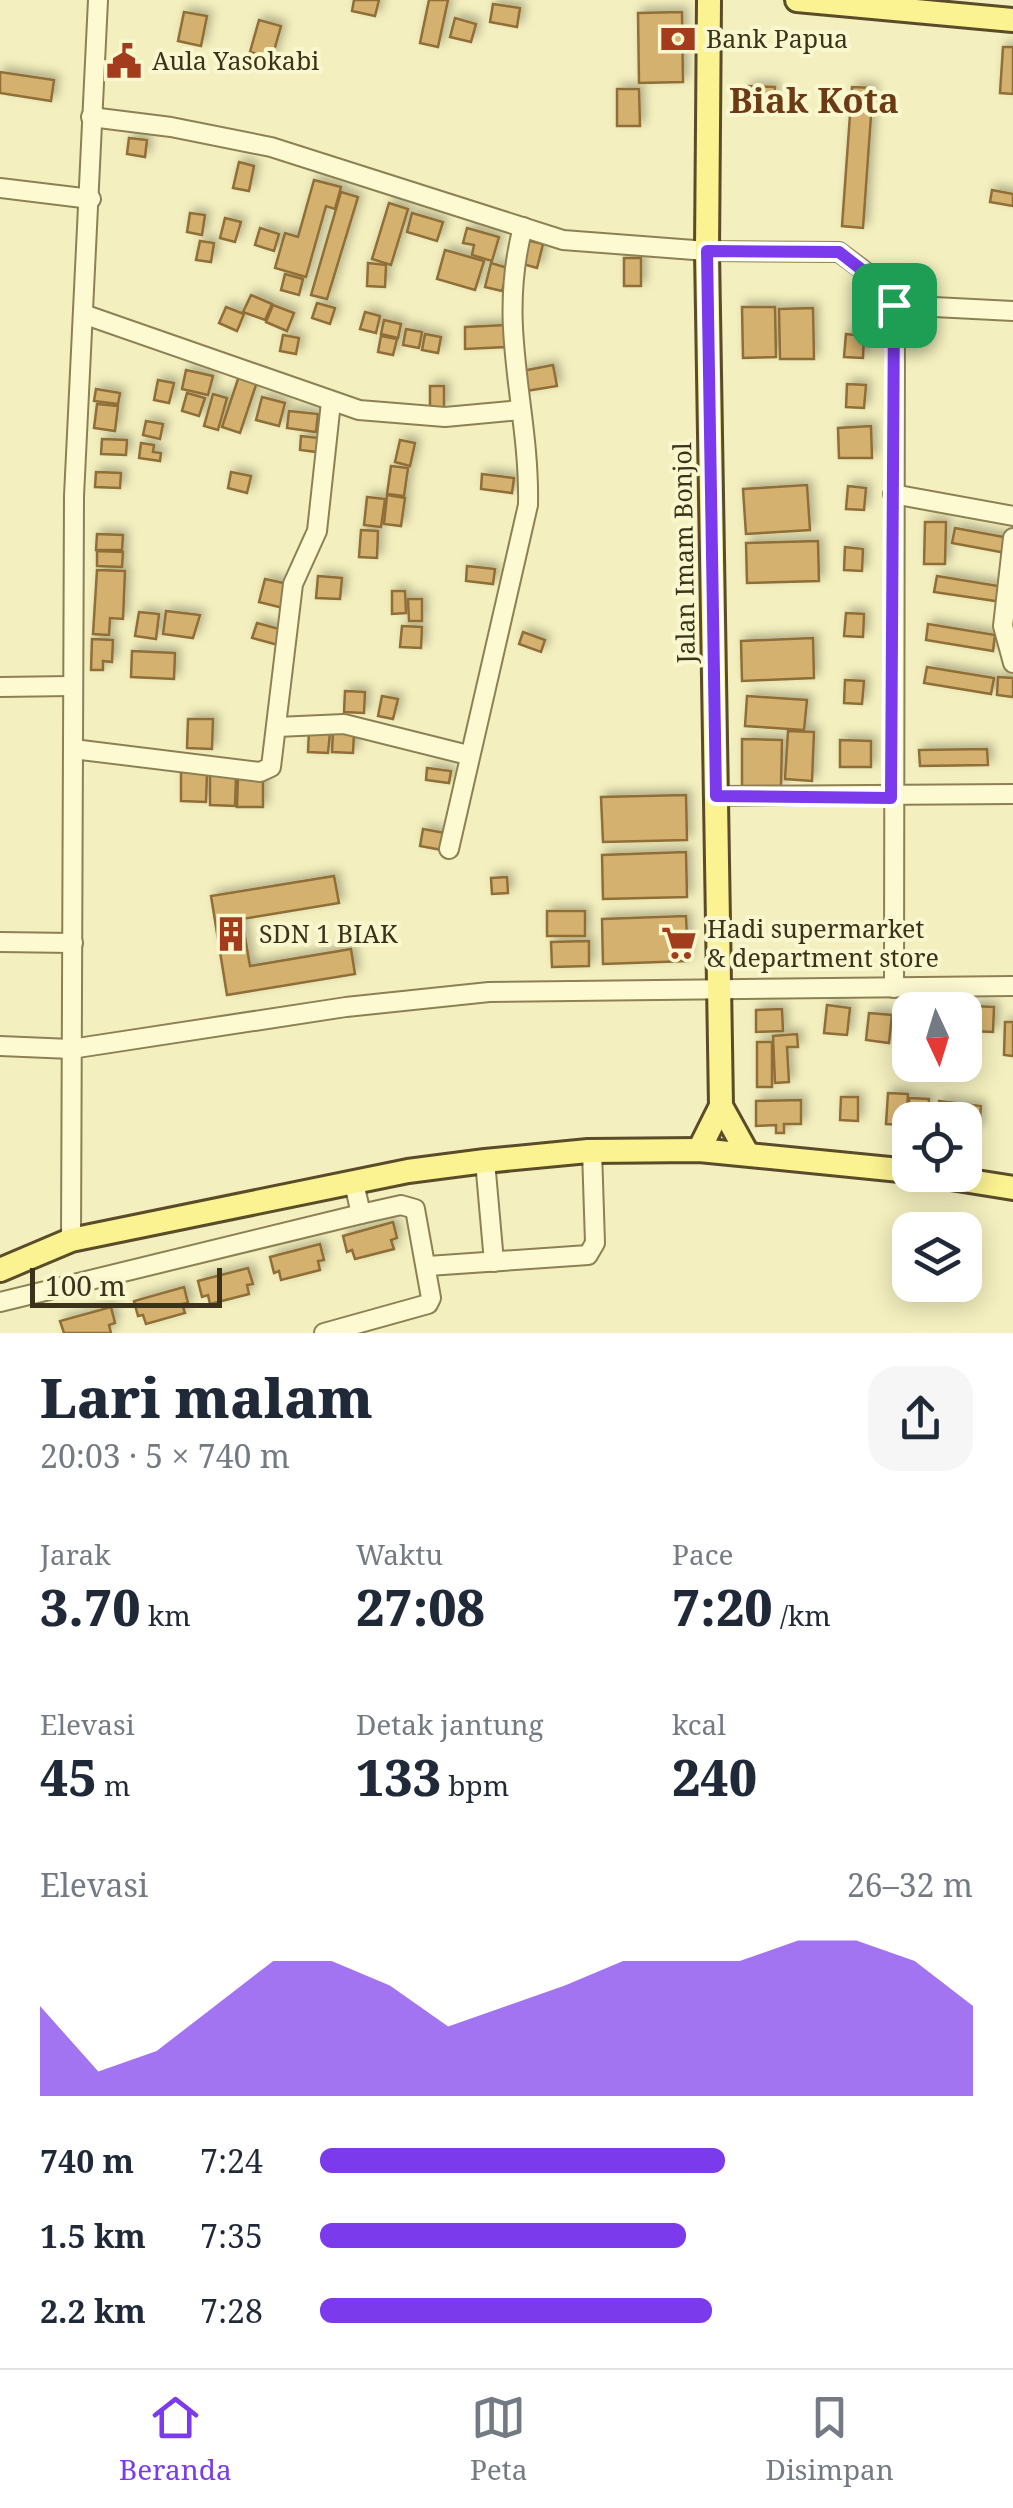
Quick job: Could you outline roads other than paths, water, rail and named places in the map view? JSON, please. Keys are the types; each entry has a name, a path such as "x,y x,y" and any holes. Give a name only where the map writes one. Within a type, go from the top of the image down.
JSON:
{"main road":[{"name":"Jalan Imam Bonjol","path":"710,0 707,251 720,1106"},
{"path":"798,0 1013,20"},
{"path":"699,1150 720,1106"},
{"path":"720,1106 747,1154"},
{"path":"0,1270 72,1240 354,1182 484,1161 592,1151 699,1150 892,1170"},
{"path":"982,1183 1013,1188"}],"street":[{"path":"72,1240 71,686 98,0"},
{"path":"91,117 171,127 270,147 523,228 595,245 839,252 866,273 894,305 894,988"},
{"path":"0,188 91,199"},
{"path":"450,849 468,755 528,505 509,302 523,228"},
{"path":"894,305 1013,311"},
{"path":"83,314 331,402 373,412 431,416 520,410"},
{"path":"74,748 260,772 272,768 293,584 312,549 322,508 331,402"},
{"path":"893,494 1013,516"},
{"path":"1013,538 1002,626 1013,663"},
{"path":"0,687 71,686"},
{"path":"277,727 356,726 468,755"},
{"path":"716,796 891,798 1013,794"},
{"path":"0,942 73,943"},
{"path":"0,1046 71,1049 419,997 489,992 1013,986"},
{"path":"428,1266 581,1256 592,1250 592,1151"},
{"path":"484,1161 494,1262"},
{"path":"354,1182 361,1214"},
{"path":"0,1302 401,1205 415,1210 428,1266 428,1304 358,1328 324,1333"}],"place":[{"name":"Bank Papua","path":"678,39"},
{"name":"Aula Yasokabi","path":"124,61"},
{"name":"SDN 1 BIAK","path":"231,934"},
{"name":"Hadi supermarket & department store","path":"679,943"}],"district":[{"name":"Biak Kota","path":"814,101"}]}
